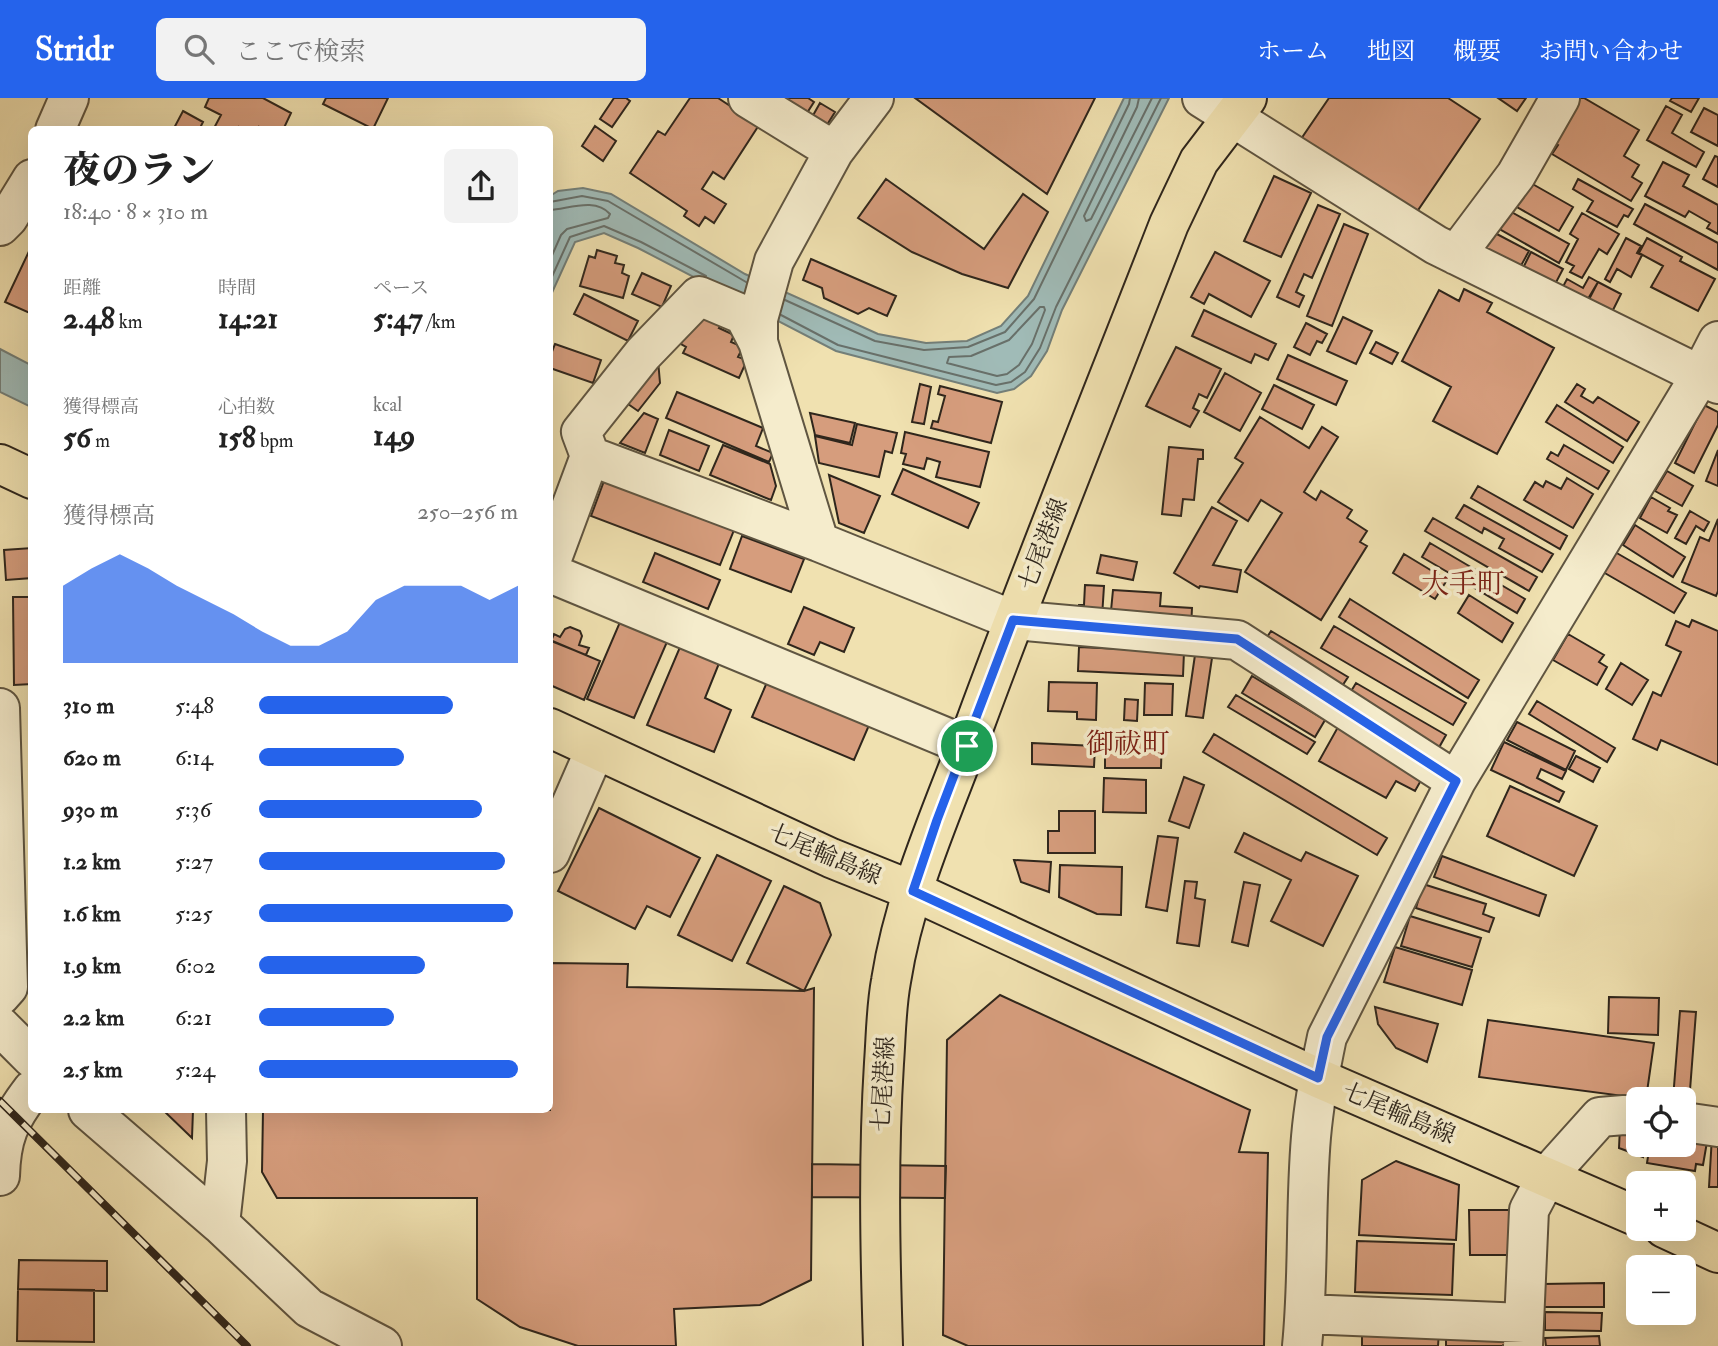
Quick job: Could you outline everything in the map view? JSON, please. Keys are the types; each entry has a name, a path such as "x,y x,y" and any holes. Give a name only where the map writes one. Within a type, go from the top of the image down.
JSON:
{"main road":[{"name":"七尾港線","path":"883,1346 879,1182 887,1021 893,965 913,891 1013,620 1169,224 1227,104"},
{"path":"0,464 28,477"},
{"name":"七尾輪島線","path":"553,729 831,858 913,891 1318,1078 1626,1212"},
{"path":"1692,1241 1718,1253"}],"street":[{"path":"57,126 69,98"},
{"path":"748,98 834,150"},
{"path":"758,331 774,261 834,150 874,98"},
{"path":"1456,255 1516,175 1560,98"},
{"path":"1227,104 1436,245 1709,380"},
{"path":"0,226 28,186"},
{"path":"553,552 590,456 581,432 643,354 699,296 744,315 758,331 819,542"},
{"path":"1626,1115 1600,1117 1547,1176 1530,1210 1524,1334 1304,1330 1311,1138 1318,1078 1327,1037 1456,781 1709,380 1718,341"},
{"path":"590,456 819,542 1013,620 1237,639 1456,781"},
{"path":"553,558 967,746"},
{"path":"0,708 8,987 0,996"},
{"path":"553,846 595,750"},
{"path":"0,1026 28,1054"},
{"path":"0,1176 1,1152 13,1114 28,1095"},
{"path":"91,1113 220,1224 309,1308 382,1346"},
{"path":"220,1224 227,1161 226,1113"},
{"path":"1696,1124 1718,1127"}],"water":[{"path":"1124,98 1169,98 1062,310 1047,351 1031,376 1014,389 997,393 836,351 604,233 575,242 553,290 553,194 583,188 611,194 745,274 878,334 926,343 967,341 1001,326 1028,296"},
{"path":"0,349 28,363 28,406 0,392"}],"building":[{"path":"209,98 263,98 291,113 285,126 215,126 221,115 205,107"},
{"path":"326,98 388,98 374,126 367,126 323,104"},
{"path":"614,98 626,98 630,101 612,127 600,119"},
{"path":"690,98 718,98 759,125 724,179 713,172 702,189 726,204 714,223 705,217 699,226 684,216 687,211 630,173 658,131 665,135"},
{"path":"777,98 808,98 814,102 805,116"},
{"path":"915,98 1095,98 1047,194"},
{"path":"1329,98 1448,98 1480,119 1414,216 1301,139"},
{"path":"1498,98 1526,98 1517,111"},
{"path":"1571,98 1584,98 1639,130 1624,156 1639,165 1632,177 1642,183 1631,201 1552,154 1558,145 1547,139"},
{"path":"1672,98 1699,98 1691,112 1670,101"},
{"path":"820,103 835,112 825,128 811,119"},
{"path":"1666,106 1682,115 1672,133 1704,152 1696,167 1647,140"},
{"path":"1704,108 1718,115 1718,146 1691,132"},
{"path":"183,111 203,122 201,126 175,126"},
{"path":"595,126 616,141 603,161 582,146"},
{"path":"1715,156 1718,157 1718,187 1703,179"},
{"path":"1663,162 1689,175 1683,186 1718,205 1718,234 1707,228 1710,223 1689,211 1685,217 1645,196"},
{"path":"1274,176 1311,193 1281,257 1244,241"},
{"path":"886,179 984,249 1023,194 1048,212 1008,288 962,274 912,252 858,218"},
{"path":"1578,179 1633,209 1628,217 1624,215 1617,227 1587,211 1593,201 1573,189"},
{"path":"1529,182 1573,207 1559,231 1515,206"},
{"path":"1645,204 1718,243 1718,270 1634,224"},
{"path":"1318,205 1340,214 1312,278 1304,274 1296,292 1304,296 1299,307 1277,297"},
{"path":"1506,209 1569,244 1559,263 1496,227"},
{"path":"1582,213 1619,234 1607,254 1599,249 1582,278 1570,272 1574,266 1566,262 1578,239 1570,234"},
{"path":"1344,224 1368,234 1332,326 1307,316"},
{"path":"1493,232 1529,251 1517,273 1481,254"},
{"path":"1626,238 1641,246 1637,253 1642,255 1631,277 1617,269 1610,282 1605,279"},
{"path":"1647,238 1682,257 1680,261 1715,279 1698,311 1651,287 1663,266 1639,253"},
{"path":"597,250 617,256 615,263 624,265 622,273 629,276 623,298 580,286 589,256 595,258"},
{"path":"1215,252 1270,281 1251,317 1209,294 1204,304 1191,297"},
{"path":"1531,252 1563,269 1551,292 1519,276"},
{"path":"28,253 28,312 5,302"},
{"path":"811,259 896,296 887,316 869,308 858,314 824,298 822,288 803,280"},
{"path":"642,273 671,286 662,307 632,294"},
{"path":"1589,277 1598,282 1582,309 1558,296 1567,279 1583,288"},
{"path":"1598,282 1621,294 1607,322 1584,309"},
{"path":"1464,289 1492,303 1487,312 1554,348 1497,454 1433,421 1451,387 1402,361 1439,290 1459,301"},
{"path":"584,294 638,321 628,341 574,314"},
{"path":"1204,310 1276,344 1268,360 1255,354 1251,363 1192,336"},
{"path":"700,315 722,324 719,328 734,335 731,342 743,347 738,357 747,360 739,378 683,353 686,347 681,344 690,324"},
{"path":"1343,317 1372,331 1356,364 1327,351"},
{"path":"1306,323 1327,334 1322,343 1317,341 1310,355 1294,347"},
{"path":"1376,342 1398,353 1392,364 1370,353"},
{"path":"555,344 601,360 593,383 553,369"},
{"path":"1176,347 1221,369 1207,398 1199,394 1193,408 1199,411 1190,427 1146,406"},
{"path":"1288,355 1347,381 1336,405 1277,379"},
{"path":"658,360 660,383 638,411 621,399"},
{"path":"1225,373 1261,393 1240,431 1204,412"},
{"path":"920,384 931,387 924,424 912,422"},
{"path":"1577,384 1585,389 1581,396 1593,403 1598,397 1639,422 1627,441 1565,402"},
{"path":"1274,385 1314,405 1302,429 1262,409"},
{"path":"940,386 1002,402 991,443 931,428 933,421 938,422 945,396 938,394"},
{"path":"677,392 763,428 756,446 773,453 769,462 666,418"},
{"path":"1557,405 1623,447 1613,463 1546,422"},
{"path":"1704,405 1718,412 1718,425 1694,473 1675,463"},
{"path":"644,413 658,419 645,453 620,443"},
{"path":"810,413 855,423 850,443 815,435"},
{"path":"1260,417 1309,448 1322,427 1338,437 1304,492 1316,500 1321,491 1352,510 1347,518 1367,531 1360,542 1367,546 1321,620 1245,572 1282,513 1261,500 1248,521 1218,502 1243,463 1235,458"},
{"path":"857,424 897,433 892,453 885,451 879,477 819,463 815,436 852,445"},
{"path":"669,430 709,446 699,471 660,455"},
{"path":"905,432 989,452 980,487 936,477 940,462 927,458 924,469 903,464 906,454 901,453"},
{"path":"723,445 770,464 776,486 771,500 710,475"},
{"path":"1564,445 1609,471 1598,489 1547,459 1551,452 1558,456"},
{"path":"1169,447 1203,450 1203,459 1198,459 1194,500 1183,499 1181,516 1162,514"},
{"path":"1718,450 1718,486 1706,481"},
{"path":"903,469 979,503 968,528 892,494"},
{"path":"1667,471 1693,486 1682,506 1655,491"},
{"path":"829,475 880,496 864,533 839,523"},
{"path":"1567,478 1593,494 1573,528 1524,500 1535,482 1543,487 1546,481 1561,489"},
{"path":"604,481 734,530 720,565 591,516"},
{"path":"1478,486 1567,536 1560,549 1471,498"},
{"path":"1651,497 1677,515 1667,533 1640,518"},
{"path":"1464,505 1553,554 1542,572 1499,548 1504,539 1484,528 1482,533 1456,518"},
{"path":"1212,507 1237,521 1213,565 1241,570 1237,592 1199,588 1174,573"},
{"path":"1690,511 1709,522 1704,531 1696,526 1686,544 1675,538"},
{"path":"1433,518 1537,577 1529,591 1425,531"},
{"path":"1718,519 1716,596 1682,582 1700,537 1709,541"},
{"path":"1635,525 1685,557 1673,577 1623,545"},
{"path":"742,536 804,559 791,592 730,569"},
{"path":"1430,543 1525,599 1517,613 1422,557"},
{"path":"28,548 28,578 6,580 4,550"},
{"path":"1615,552 1686,593 1674,613 1603,572"},
{"path":"655,553 720,580 708,609 643,582"},
{"path":"1404,554 1447,580 1435,599 1393,573"},
{"path":"1101,555 1137,562 1133,580 1097,573"},
{"path":"1085,585 1104,586 1102,617 1078,615 1079,605 1084,605"},
{"path":"1113,590 1161,593 1160,606 1192,608 1191,628 1110,621"},
{"path":"1469,595 1513,623 1502,642 1458,613"},
{"path":"13,597 28,597 28,684 14,685"},
{"path":"1350,599 1479,680 1468,698 1339,617"},
{"path":"804,607 854,628 844,652 820,642 814,655 788,644"},
{"path":"623,615 670,635 634,718 587,699"},
{"path":"1692,620 1718,631 1718,765 1661,740 1657,750 1633,739 1653,692 1661,696 1681,652 1666,645 1676,621 1689,627"},
{"path":"1334,626 1466,703 1453,725 1321,648"},
{"path":"570,627 580,631 582,636 579,645 589,648 586,655 553,642 554,634 560,637 565,629"},
{"path":"1271,631 1348,677 1337,694 1260,648"},
{"path":"1568,634 1604,655 1599,662 1607,667 1597,685 1553,660"},
{"path":"683,640 722,656 705,698 731,710 714,752 647,725"},
{"path":"553,641 600,661 584,700 553,686"},
{"path":"1079,647 1184,652 1183,676 1078,671"},
{"path":"1195,655 1212,658 1203,718 1186,716"},
{"path":"1621,663 1648,680 1632,705 1606,689"},
{"path":"771,673 873,716 854,760 752,717"},
{"path":"1252,676 1325,720 1315,737 1242,693"},
{"path":"1049,682 1097,683 1096,720 1077,719 1077,712 1048,711"},
{"path":"1145,683 1173,684 1172,715 1144,715"},
{"path":"1356,683 1446,735 1437,751 1347,698"},
{"path":"1236,695 1315,742 1307,754 1228,707"},
{"path":"1125,699 1138,700 1137,721 1124,720"},
{"path":"1537,701 1615,748 1607,762 1529,714"},
{"path":"1517,722 1575,751 1566,770 1507,740"},
{"path":"1338,727 1424,775 1415,791 1396,781 1386,798 1319,761"},
{"path":"1105,731 1162,732 1161,768 1105,768"},
{"path":"1214,734 1387,838 1377,855 1203,752"},
{"path":"1504,742 1566,771 1562,779 1541,769 1537,778 1564,792 1559,802 1491,770"},
{"path":"1032,743 1095,746 1094,767 1032,764"},
{"path":"1576,756 1600,768 1593,782 1569,769"},
{"path":"1184,777 1204,785 1189,828 1169,821"},
{"path":"1104,778 1146,780 1146,813 1103,812"},
{"path":"1510,786 1597,826 1574,876 1487,836"},
{"path":"599,808 700,858 670,917 647,906 635,929 558,891"},
{"path":"1059,811 1095,811 1095,853 1048,853 1048,831 1059,831"},
{"path":"1244,833 1301,861 1306,852 1358,876 1323,946 1271,921 1291,880 1235,852"},
{"path":"1158,836 1178,838 1167,911 1146,907"},
{"path":"717,855 771,881 732,961 678,935"},
{"path":"1442,856 1546,895 1539,916 1434,877"},
{"path":"1014,860 1051,862 1049,892 1021,882"},
{"path":"1060,865 1122,867 1121,915 1097,914 1059,897"},
{"path":"1185,881 1197,882 1195,898 1205,900 1199,946 1177,943"},
{"path":"1244,882 1260,885 1248,946 1232,942"},
{"path":"1423,884 1486,904 1483,914 1494,918 1489,932 1416,908"},
{"path":"784,886 820,903 831,935 804,991 747,963"},
{"path":"1410,916 1481,938 1472,967 1401,946"},
{"path":"1395,947 1472,970 1462,1005 1384,982"},
{"path":"553,963 628,964 627,987 804,991 814,988 811,1280 760,1305 674,1309 676,1346 578,1346 520,1327 477,1299 477,1198 277,1198 262,1172 263,1113 553,1113"},
{"path":"1000,995 1250,1110 1239,1152 1268,1153 1264,1346 968,1346 943,1335 947,1040"},
{"path":"1609,997 1659,998 1658,1035 1608,1033"},
{"path":"1375,1007 1438,1024 1427,1062 1396,1048 1378,1024"},
{"path":"1680,1011 1696,1012 1690,1087 1674,1087"},
{"path":"1488,1020 1654,1043 1648,1087 1626,1087 1626,1096 1479,1077"},
{"path":"166,1113 193,1113 192,1138"},
{"path":"1620,1127 1626,1127 1626,1151 1619,1148"},
{"path":"1696,1134 1708,1136 1703,1165 1696,1164 1695,1171 1647,1163 1648,1157 1696,1157"},
{"path":"1712,1136 1718,1137 1718,1187 1709,1187"},
{"path":"1396,1161 1459,1185 1456,1240 1359,1235 1362,1180"},
{"path":"812,1164 946,1166 945,1198 812,1197"},
{"path":"1469,1210 1510,1210 1511,1255 1470,1255"},
{"path":"1357,1241 1454,1244 1452,1295 1355,1292"},
{"path":"19,1260 107,1261 107,1291 18,1289"},
{"path":"1604,1283 1604,1307 1543,1307 1542,1284"},
{"path":"18,1289 94,1290 94,1342 17,1341"},
{"path":"1545,1312 1602,1313 1601,1331 1545,1330"},
{"path":"1362,1330 1439,1332 1438,1346 1362,1346"},
{"path":"1446,1334 1505,1335 1505,1346 1446,1346"},
{"path":"1599,1336 1600,1346 1546,1346 1545,1338"}],"railway":[{"path":"0,1101 247,1346"}],"district":[{"name":"大手町","path":"1463,583"},
{"name":"御祓町","path":"1128,743"}],"route":[{"path":"1013,620 1237,639 1456,781 1327,1037 1318,1078 913,891 937,820 967,746 1013,620"}]}
